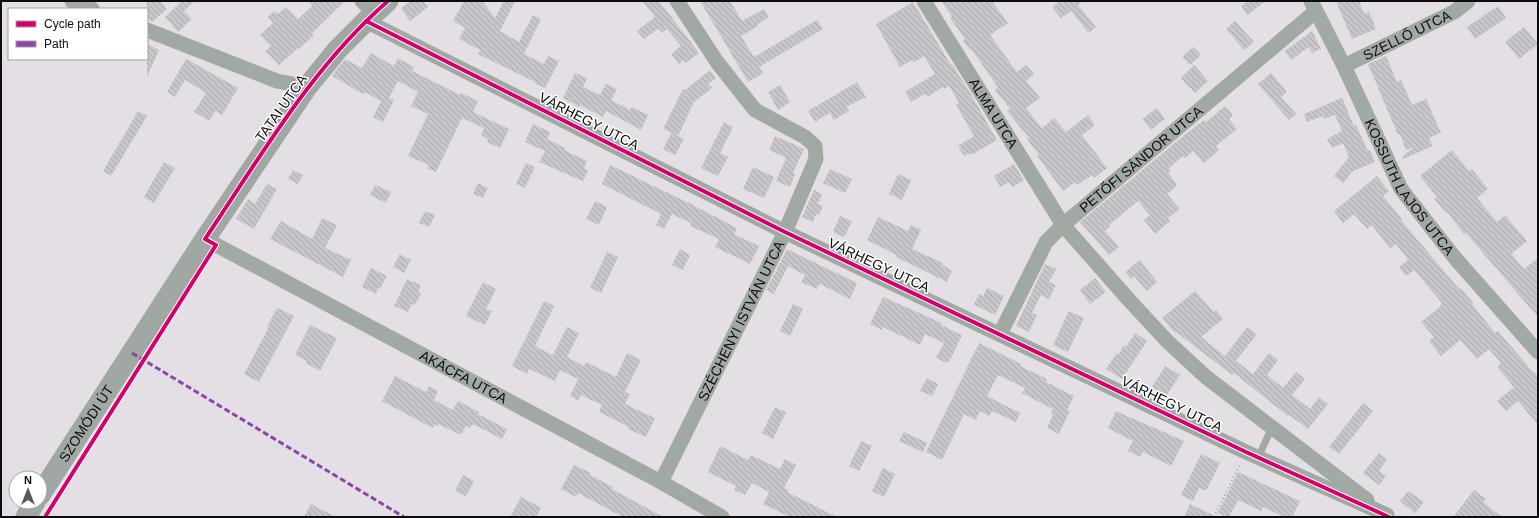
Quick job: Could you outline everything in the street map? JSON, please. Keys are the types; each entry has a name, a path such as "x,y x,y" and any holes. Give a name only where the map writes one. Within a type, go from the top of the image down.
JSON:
{"street":[{"path":"72,1 90,8"},
{"name":"SZÉCHENYI ISTVÁN UTCA","path":"661,482 784,232 816,159 815,146 805,137 755,110 717,62 677,1"},
{"name":"ALMA UTCA","path":"924,1 1063,225"},
{"name":"SZELLŐ UTCA","path":"1344,66 1454,12 1468,1"},
{"name":"PETŐFI SÁNDOR UTCA","path":"1000,334 1046,242 1063,225 1314,6"},
{"name":"KOSSUTH LAJOS UTCA","path":"1314,6 1344,66 1401,189 1455,258 1538,352"},
{"name":"VÁRHEGY UTCA","path":"372,9 784,232 1252,455 1388,516"},
{"name":"TATAI UTCA","path":"132,353 205,239 307,88 372,9"},
{"path":"148,30 277,81 307,88"},
{"name":"VÁRHEGY UTCA","path":"1063,225 1167,341 1206,377 1388,516"},
{"name":"AKÁCFA UTCA","path":"205,239 661,482 722,517"},
{"name":"SZOMÓDI ÚT","path":"48,483 132,353"}],"lane":[{"path":"1252,455 1272,427"}],"path":[{"path":"1214,517 1252,455"}],"building":[{"path":"147,1 160,1 167,9 152,22 148,17"},
{"path":"182,1 195,1 184,11 192,19 178,32 165,17"},
{"path":"308,1 345,1 312,33 314,35 279,65 265,51 271,46 260,35 273,23 268,17 274,11 278,14 286,7 298,19 312,6"},
{"path":"410,1 423,1 428,7 410,21 401,8"},
{"path":"464,1 482,1 495,18 504,1 515,1 500,31 519,42 533,15 541,19 524,54 544,64 548,56 559,61 545,88 478,54 480,50 459,39 465,28 453,21"},
{"path":"642,1 659,1 699,53 686,63 683,60 679,64 671,54 681,46 667,29 662,33 659,29 644,39 637,31 655,17"},
{"path":"700,1 730,1 742,21 764,9 769,17 757,25 758,26 741,36 754,57 817,20 823,29 759,67 763,73 748,82"},
{"path":"941,1 992,1 1008,23 990,35 1017,72 1026,65 1034,74 1026,81 1040,98 1026,108 1042,128 1054,118 1066,132 1088,115 1095,125 1082,135 1107,168 1094,178 1092,175 1077,185 1075,182 1063,191 1037,156 1039,155 1027,139 1029,138 1007,111 1010,109 995,90 998,87 971,49 970,50 963,41 965,39 950,18 952,16"},
{"path":"1060,1 1083,1 1078,5 1096,27 1089,33 1071,11 1061,18 1052,7"},
{"path":"1248,1 1266,1 1247,15 1241,6"},
{"path":"1336,1 1359,1 1364,14 1369,12 1376,29 1352,39"},
{"path":"913,2 951,65 952,64 972,96 997,140 971,155 970,153 964,156 958,146 974,136 956,105 959,103 949,86 944,89 943,87 927,97 925,94 911,102 905,92 935,74 924,56 914,62 912,60 900,67 876,24"},
{"path":"1498,6 1506,18 1475,39 1467,27"},
{"path":"1235,21 1254,42 1244,50 1226,29"},
{"path":"1524,27 1538,44 1519,59 1505,42"},
{"path":"1312,31 1321,49 1312,53 1309,47 1291,60 1285,51"},
{"path":"148,44 159,50 147,77 147,60"},
{"path":"1193,47 1201,55 1190,65 1182,57"},
{"path":"371,53 394,66 398,58 414,67 412,71 460,95 461,93 478,101 473,112 509,129 500,148 487,142 488,139 481,135 484,128 462,118 436,172 427,168 429,165 408,156 428,114 411,106 418,92 398,81 389,98 394,100 383,122 373,117 381,101 365,92 363,94 332,76 345,59 362,68"},
{"path":"1386,56 1397,82 1401,80 1412,105 1426,99 1441,133 1429,138 1433,146 1403,159 1402,157 1414,147 1406,150 1400,134 1398,135 1368,64"},
{"path":"186,59 238,88 222,115 215,111 209,121 194,112 206,93 185,80 175,97 167,92"},
{"path":"1194,65 1208,81 1195,93 1181,78"},
{"path":"710,70 716,78 708,84 712,88 694,102 678,136 663,129 683,89 685,90"},
{"path":"575,73 587,78 583,87 600,95 606,84 617,89 611,100 630,110 632,107 648,115 641,130 606,111 603,117 580,105 579,107 563,98"},
{"path":"1271,73 1287,92 1281,97 1296,114 1289,120 1258,84"},
{"path":"857,82 866,97 846,107 849,111 834,120 830,113 815,122 808,111"},
{"path":"780,85 790,102 778,110 768,92"},
{"path":"1342,98 1354,126 1356,125 1368,151 1370,150 1375,162 1353,171 1343,183 1334,176 1349,157 1343,143 1332,148 1327,139 1342,131 1335,115 1324,119 1323,116 1307,122 1304,114"},
{"path":"1225,106 1233,115 1229,119 1237,129 1216,146 1219,150 1204,163 1193,151 1185,158 1183,156 1169,168 1171,171 1168,173 1177,185 1167,194 1180,209 1168,218 1170,221 1155,234 1144,220 1150,215 1138,201 1109,225 1110,227 1105,231 1119,247 1109,255 1080,222 1182,137 1204,120 1206,122"},
{"path":"1157,108 1165,119 1151,130 1142,119"},
{"path":"138,111 147,116 111,176 103,171"},
{"path":"724,122 733,127 720,153 728,157 718,176 701,168"},
{"path":"533,124 550,132 547,139 565,148 564,150 587,161 584,168 588,170 583,181 539,162 545,151 525,142"},
{"path":"671,133 684,139 675,155 663,149"},
{"path":"775,136 804,149 793,173 795,174 790,187 776,181 786,158 769,150"},
{"path":"1452,150 1469,171 1472,169 1488,189 1477,198 1497,222 1505,215 1527,241 1511,254 1524,269 1538,258 1538,317 1466,233 1464,234 1448,213 1447,214 1434,199 1437,197 1420,176"},
{"path":"164,162 175,168 154,203 144,197"},
{"path":"526,163 535,167 525,188 516,184"},
{"path":"1014,164 1024,180 1012,187 1009,182 1000,187 994,176"},
{"path":"610,165 737,228 734,234 759,246 750,264 715,247 719,239 690,226 691,223 672,214 664,229 656,225 661,214 602,184"},
{"path":"753,167 774,177 764,198 743,189"},
{"path":"830,169 852,179 845,193 823,183"},
{"path":"293,170 303,175 298,184 288,179"},
{"path":"898,174 911,180 902,200 889,194"},
{"path":"1377,176 1389,191 1383,196 1402,219 1401,220 1459,289 1461,288 1495,333 1498,331 1538,377 1538,425 1518,401 1506,411 1497,401 1514,387 1497,367 1501,363 1489,349 1477,359 1460,340 1441,356 1429,341 1434,337 1421,322 1441,306 1440,305 1442,303 1414,270 1406,276 1399,267 1408,260 1396,244 1390,249 1372,225 1367,229 1354,214 1343,223 1334,211"},
{"path":"478,183 488,188 483,198 473,194"},
{"path":"267,184 277,189 254,229 236,219 248,199 255,204"},
{"path":"375,185 391,192 386,203 370,195"},
{"path":"814,190 822,194 818,204 823,206 819,215 816,214 813,222 802,217"},
{"path":"595,201 607,207 599,225 586,219"},
{"path":"425,211 435,215 429,227 419,223"},
{"path":"840,216 852,221 844,237 833,232"},
{"path":"878,217 908,231 911,225 921,230 912,249 943,263 942,265 952,270 947,282 896,257 897,255 867,240"},
{"path":"322,218 337,225 325,248 351,260 343,277 270,239 281,221 312,239"},
{"path":"680,249 690,255 683,270 672,265"},
{"path":"787,249 857,283 850,299 820,284 817,289 801,282 805,275 788,266 774,294 766,290"},
{"path":"607,252 618,257 601,293 590,288"},
{"path":"400,254 411,260 404,273 393,267"},
{"path":"1140,260 1157,282 1147,291 1134,276 1131,279 1125,272"},
{"path":"1045,264 1056,269 1049,282 1056,285 1049,299 1041,295 1032,313 1037,315 1029,332 1016,326"},
{"path":"371,268 387,276 380,289 378,288 376,294 362,287"},
{"path":"1095,278 1106,292 1090,304 1080,290"},
{"path":"407,279 421,285 418,292 421,294 415,305 412,304 408,312 394,306"},
{"path":"483,282 496,289 486,309 492,311 485,325 466,316"},
{"path":"987,288 1004,296 995,315 974,305 979,294 983,296"},
{"path":"1195,291 1214,312 1216,310 1223,319 1201,337 1225,356 1247,327 1257,334 1236,361 1253,374 1269,353 1278,360 1267,375 1283,388 1296,372 1305,379 1292,395 1310,409 1319,397 1328,404 1308,429 1289,415 1288,416 1234,373 1232,375 1176,332 1175,333 1162,318"},
{"path":"883,297 942,323 941,325 962,335 949,362 936,358 944,343 925,334 920,345 883,327 882,330 870,324"},
{"path":"544,301 554,306 535,346 553,355 567,327 579,333 567,357 584,366 586,362 616,377 627,353 641,360 625,392 630,394 625,404 655,418 646,437 628,429 629,427 599,412 602,405 581,395 578,401 570,396 578,379 560,370 555,381 529,369 527,374 512,366"},
{"path":"793,304 803,309 790,336 780,331"},
{"path":"277,308 294,316 259,382 244,374 269,327 267,327"},
{"path":"1069,311 1084,318 1068,352 1053,345"},
{"path":"310,325 337,338 320,371 306,363 307,361 295,355"},
{"path":"1135,333 1147,341 1122,379 1106,369 1124,345 1126,347"},
{"path":"979,343 1021,364 1020,366 1047,379 1046,382 1074,396 1067,410 1070,411 1059,434 1047,428 1053,415 1051,413 1053,409 1022,393 1025,388 998,375 987,396 1020,413 1016,422 992,411 989,416 980,411 976,420 964,414 942,460 926,452"},
{"path":"1165,366 1180,375 1166,396 1152,387"},
{"path":"395,376 426,392 429,386 438,391 434,400 453,410 458,401 479,412 478,414 507,429 502,439 473,424 470,428 466,426 461,435 438,424 438,426 435,424 433,428 382,401"},
{"path":"927,378 938,384 932,396 920,391"},
{"path":"1363,403 1373,411 1339,454 1329,447"},
{"path":"775,407 786,412 773,439 762,433"},
{"path":"1116,411 1184,441 1171,466 1143,452 1140,457 1128,451 1133,441 1108,428"},
{"path":"904,432 927,443 923,452 899,441"},
{"path":"861,441 872,446 859,471 849,466"},
{"path":"720,446 748,460 751,455 780,469 785,459 796,465 784,488 789,490 787,492 837,517 790,517 763,504 769,492 752,483 745,495 734,490 736,486 708,472"},
{"path":"1379,453 1387,459 1379,471 1386,476 1379,485 1363,473"},
{"path":"1201,454 1220,463 1206,491 1199,488 1193,501 1181,495"},
{"path":"574,465 591,473 590,475 613,487 612,489 663,517 623,517 578,493 576,497 561,489"},
{"path":"883,468 895,474 884,497 872,491"},
{"path":"1238,472 1300,501 1292,517 1284,517 1263,507 1261,511 1238,500 1229,517 1218,513"},
{"path":"463,475 474,481 466,496 455,491"},
{"path":"1474,490 1486,499 1483,502 1502,517 1453,517"},
{"path":"1408,491 1424,502 1415,513 1400,501"},
{"path":"521,497 541,508 536,517 510,517"},
{"path":"311,504 336,517 304,517"},
{"path":"1190,504 1217,517 1184,517"}],"marked path":[{"path":"132,353 404,517"}],"cycle path":[{"path":"45,517 216,245 205,239 267,145 311,83 335,54 388,1"},
{"path":"366,21 785,232 1246,452 1389,517"}]}
